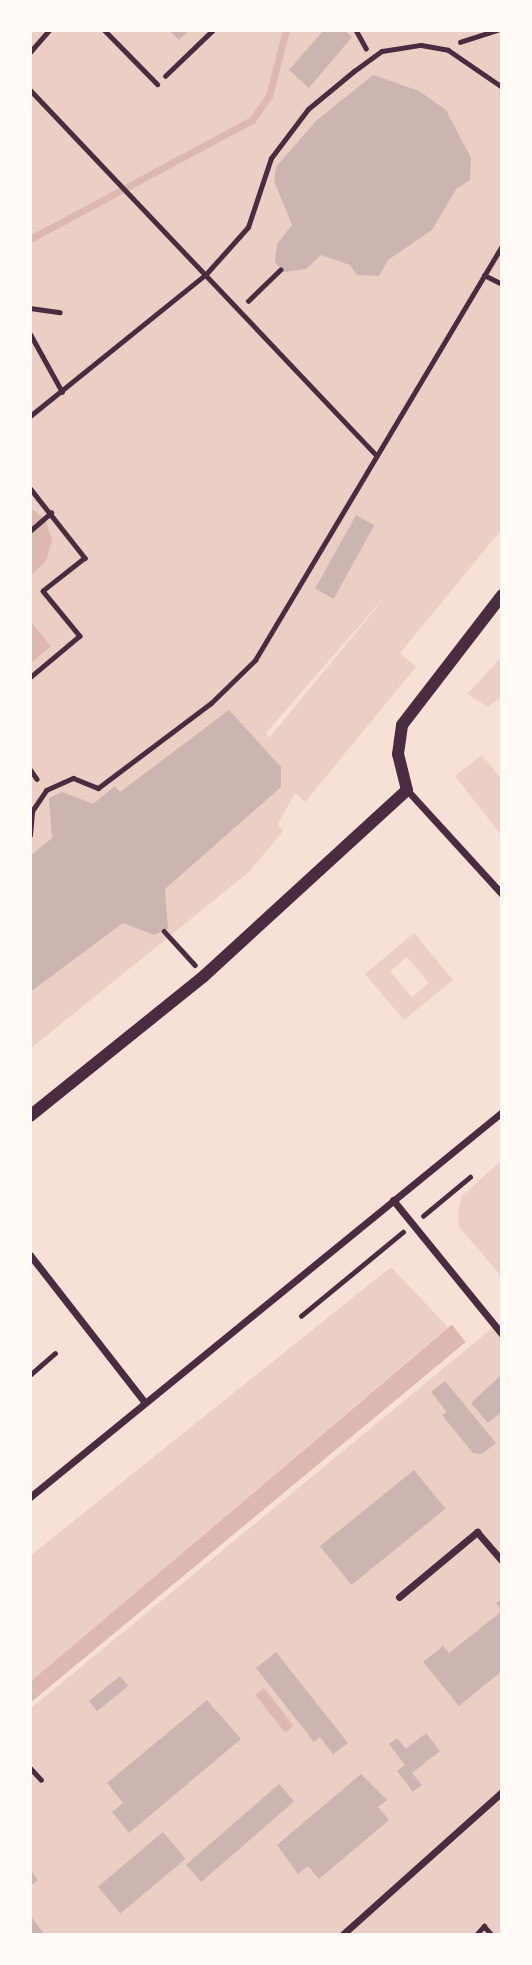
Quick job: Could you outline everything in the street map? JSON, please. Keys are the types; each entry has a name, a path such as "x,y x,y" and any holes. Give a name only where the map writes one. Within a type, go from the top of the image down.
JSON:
{"street":[{"path":"502,595 402,725 398,754 407,790 502,894"},
{"path":"30,1116 205,976 407,790"},
{"path":"30,1497 143,1400 502,1112"},
{"path":"393,1200 500,1331"},
{"path":"30,1255 143,1400"},
{"path":"399,1597 477,1532 502,1561"},
{"path":"342,1935 502,1792"}],"lane":[{"path":"30,52 49,30"},
{"path":"104,30 157,84"},
{"path":"30,416 206,274 248,227 271,158 307,109 382,51 421,45 448,50 502,87"},
{"path":"30,90 118,179 375,454"},
{"path":"30,835 32,811 46,790 73,778 98,788 211,703 255,660 375,454 502,245"},
{"path":"484,275 502,284"},
{"path":"30,334 62,392"},
{"path":"30,1768 41,1780"}],"path":[{"path":"157,84 213,30"},
{"path":"448,50 497,30"},
{"path":"240,309 280,270"},
{"path":"30,308 60,312"},
{"path":"30,488 85,558 43,591 80,636 30,678"},
{"path":"30,531 51,513"},
{"path":"164,931 205,976"},
{"path":"301,1316 470,1177"},
{"path":"30,1375 55,1353"},
{"path":"476,1935 484,1927 492,1935"}],"shaded area":[{"path":"30,30 502,30 502,529 400,653 416,667 305,802 295,793 278,824 283,831 249,872 30,1049","holes":["381,602 269,738 266,733"]},
{"path":"30,508 45,519 52,540 46,561 30,576"},
{"path":"30,621 51,646 30,664"},
{"path":"502,657 502,696 488,707 467,694"},
{"path":"482,755 502,780 502,836 455,776"},
{"path":"414,933 453,980 404,1020 365,974","holes":["407,957 429,983 412,997 390,971"]},
{"path":"502,1160 502,1277 459,1227 458,1211 463,1195"},
{"path":"391,1267 448,1327 30,1682 30,1556"},
{"path":"502,1282 502,1312 30,1703 30,1682"},
{"path":"502,1320 502,1935 30,1935 30,1709"},
{"path":"264,1688 294,1726 285,1733 255,1695"}],"pier":[{"path":"500,1279 502,1317 468,1345 449,1321"}],"building":[{"path":"169,30 189,30 179,40"},
{"path":"324,30 344,30 352,37 309,88 289,70"},
{"path":"373,75 419,91 446,110 471,158 470,180 456,189 432,230 388,260 379,276 357,275 350,265 321,255 306,269 283,272 275,262 277,244 292,225 274,181 276,167 317,120"},
{"path":"356,515 374,525 334,599 315,588"},
{"path":"229,710 281,767 281,787 165,889 168,929 154,935 123,923 30,992 30,856 52,838 49,798 62,792 93,804 115,786 120,792"},
{"path":"502,1374 502,1411 488,1423 471,1403"},
{"path":"445,1381 496,1443 482,1454 473,1453 442,1415 447,1412 431,1392"},
{"path":"414,1470 445,1509 351,1585 320,1546"},
{"path":"502,1599 502,1611 496,1603"},
{"path":"502,1611 502,1671 459,1706 423,1662 443,1646 449,1653"},
{"path":"276,1652 348,1743 333,1754 320,1737 314,1742 256,1668"},
{"path":"120,1676 128,1686 97,1711 89,1701"},
{"path":"207,1700 241,1739 129,1833 112,1812 123,1803 107,1783"},
{"path":"426,1733 440,1751 412,1773 422,1785 413,1792 397,1771 405,1765 389,1744 397,1738 406,1749"},
{"path":"361,1774 387,1800 378,1807 389,1820 319,1879 308,1866 298,1874 277,1845"},
{"path":"279,1784 294,1801 201,1882 186,1865"},
{"path":"163,1832 185,1859 120,1913 98,1887"},
{"path":"30,1869 38,1880 30,1886"},
{"path":"30,1915 45,1935 30,1935"}],"waterway":[{"path":"30,239 252,120 269,96 286,30"}]}
